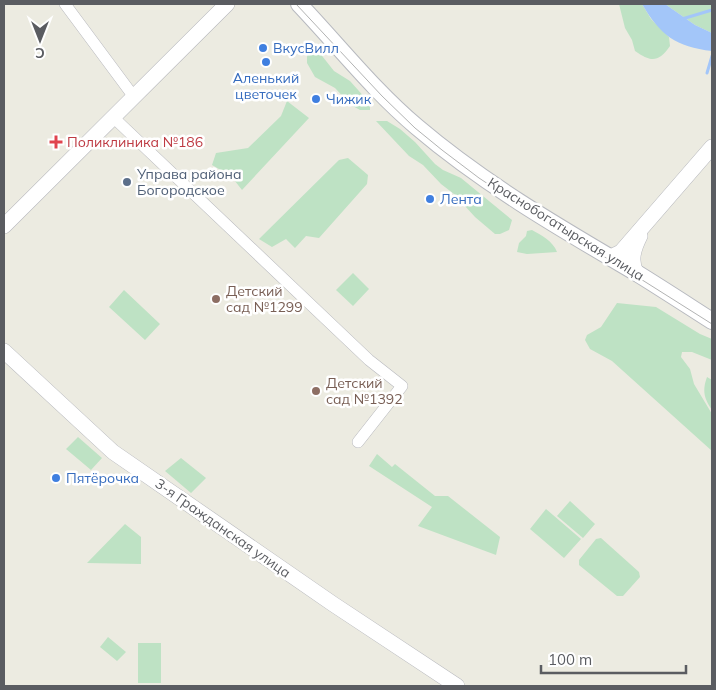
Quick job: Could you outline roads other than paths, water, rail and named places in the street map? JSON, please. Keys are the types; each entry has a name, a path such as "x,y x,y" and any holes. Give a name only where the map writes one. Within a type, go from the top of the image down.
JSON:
{"main road":[{"name":"Краснобогатырская улица","path":"299,4 380,91 416,126 481,176 536,214 608,256 712,321"}],"street":[{"path":"65,4 134,97"},
{"path":"4,226 227,4"},
{"path":"114,118 370,360 402,386 358,442"},
{"path":"608,256 621,252 712,147"},
{"path":"637,274 632,259 635,246 650,220"},
{"name":"3-я Гражданская улица","path":"4,351 113,452 341,609 457,686"}],"water":[{"path":"642,4 665,4 695,25 712,33 712,51 688,46 670,38 655,24"}],"waterway":[{"path":"682,19 712,10"},
{"path":"707,73 712,56"}],"tram line":[{"path":"296,4 382,96 415,128 442,150 479,178 535,215 712,324"}],"place":[{"name":"ВкусВилл","path":"263,48"},
{"name":"Аленький цветочек","path":"266,62"},
{"name":"Чижик","path":"316,99"},
{"name":"Поликлиника №186","path":"56,142"},
{"name":"Управа района Богородское","path":"127,182"},
{"name":"Лента","path":"430,199"},
{"name":"Детский сад №1299","path":"216,299"},
{"name":"Детский сад №1392","path":"316,391"},
{"name":"Пятёрочка","path":"56,478"}]}
